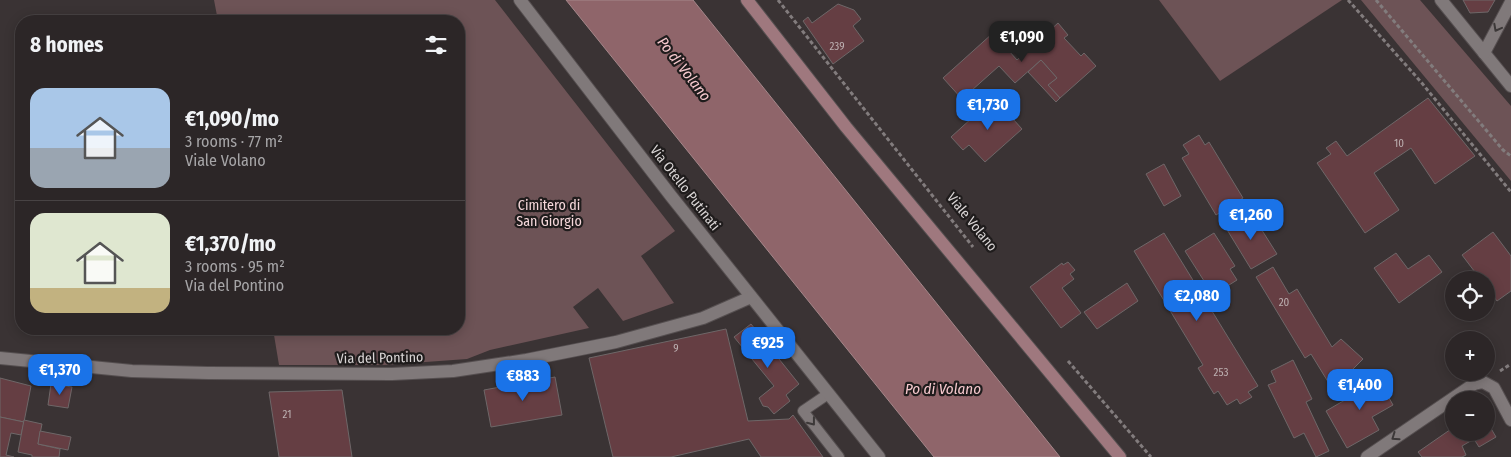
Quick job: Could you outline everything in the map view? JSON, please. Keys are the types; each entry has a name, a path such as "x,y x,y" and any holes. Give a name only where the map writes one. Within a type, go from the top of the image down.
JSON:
{"main road":[{"path":"747,0 864,149 1120,457"}],"street":[{"name":"Via Otello Putinati","path":"520,0 879,457"},
{"path":"1441,0 1511,86"},
{"path":"1484,53 1511,2"},
{"name":"Via del Pontino","path":"0,358 132,370 198,373 392,374 453,371 526,360 616,342 703,318 751,296"},
{"path":"1367,457 1474,384 1489,383 1494,388 1511,420"}],"lane":[{"path":"828,394 803,411 839,457"}],"path":[{"name":"Viale Volano","path":"778,0 978,254"},
{"path":"1348,0 1421,82 1511,192"},
{"path":"1376,0 1503,150 1511,156"},
{"path":"1067,360 1152,457"}],"green space":[{"name":"Cimitero di San Giorgio","path":"214,0 495,0 675,231 641,256 674,303 623,321 598,288 573,307 589,328 490,350 467,359 384,365 279,365 274,335 465,335 465,15 217,15"},
{"path":"1159,0 1342,0 1220,81"},
{"path":"1361,0 1420,0 1511,106 1511,181"}],"water":[{"name":"Po di Volano","path":"566,0 693,0 1060,457 934,457"}],"building":[{"path":"1463,0 1495,0 1488,12 1470,13"},
{"path":"838,4 854,10 861,19 853,26 864,41 833,64 803,21 808,17 812,23"},
{"path":"1058,23 1068,35 1064,38 1081,56 1084,53 1096,66 1060,98 1048,85 1057,78 1041,60 1015,83 999,66 962,99 943,78 993,33 1017,60"},
{"path":"1041,60 1057,78 1048,85 1060,98 1056,102 1028,72"},
{"path":"994,98 1022,129 985,162 969,145 963,150 951,137"},
{"path":"1428,98 1475,156 1435,184 1411,148 1374,173 1399,210 1365,233 1317,163 1331,154 1326,148 1336,141 1347,156"},
{"path":"1199,135 1205,145 1209,142 1243,198 1216,215 1182,158 1189,154 1183,145"},
{"path":"1164,164 1181,196 1164,206 1146,174"},
{"path":"1251,213 1277,254 1251,269 1226,228"},
{"path":"1493,232 1511,256 1511,291 1497,301 1495,298 1495,271 1474,271 1462,255"},
{"path":"1164,233 1258,386 1248,392 1252,397 1240,404 1237,399 1227,405 1218,391 1214,394 1198,368 1203,365 1134,251"},
{"path":"1214,233 1235,266 1230,269 1237,280 1213,295 1185,251"},
{"path":"1396,253 1408,269 1429,255 1442,272 1399,303 1374,268"},
{"path":"1068,262 1075,270 1070,274 1074,279 1062,288 1081,313 1061,328 1030,287 1062,263 1063,265"},
{"path":"1273,267 1289,294 1297,289 1332,347 1341,339 1363,359 1347,375 1330,385 1311,354 1305,358 1256,277"},
{"path":"1127,283 1138,301 1097,329 1084,312"},
{"path":"751,324 799,384 786,395 790,401 774,414 768,407 763,406 759,398 774,386 734,337"},
{"path":"726,329 748,421 789,419 793,415 823,457 761,457 749,439 671,457 613,457 589,358"},
{"path":"1293,360 1312,399 1306,402 1329,451 1316,457 1304,433 1294,438 1268,385 1276,382 1271,371"},
{"path":"1375,373 1393,405 1372,417 1379,430 1347,448 1326,411 1357,393 1353,386"},
{"path":"555,377 562,415 491,427 484,390"},
{"path":"0,378 31,386 24,422 0,417"},
{"path":"51,384 72,387 68,408 48,405"},
{"path":"342,390 352,457 279,457 269,392"},
{"path":"0,417 24,422 21,435 11,433 6,455 14,457 0,457"},
{"path":"24,420 42,424 38,444 60,449 59,457 32,457 32,455 18,452"},
{"path":"40,431 71,437 68,450 38,444"},
{"path":"1445,433 1445,441 1471,441 1462,446 1466,455 1462,457 1422,457 1418,452"},
{"path":"1475,441 1489,441 1479,447"}]}
